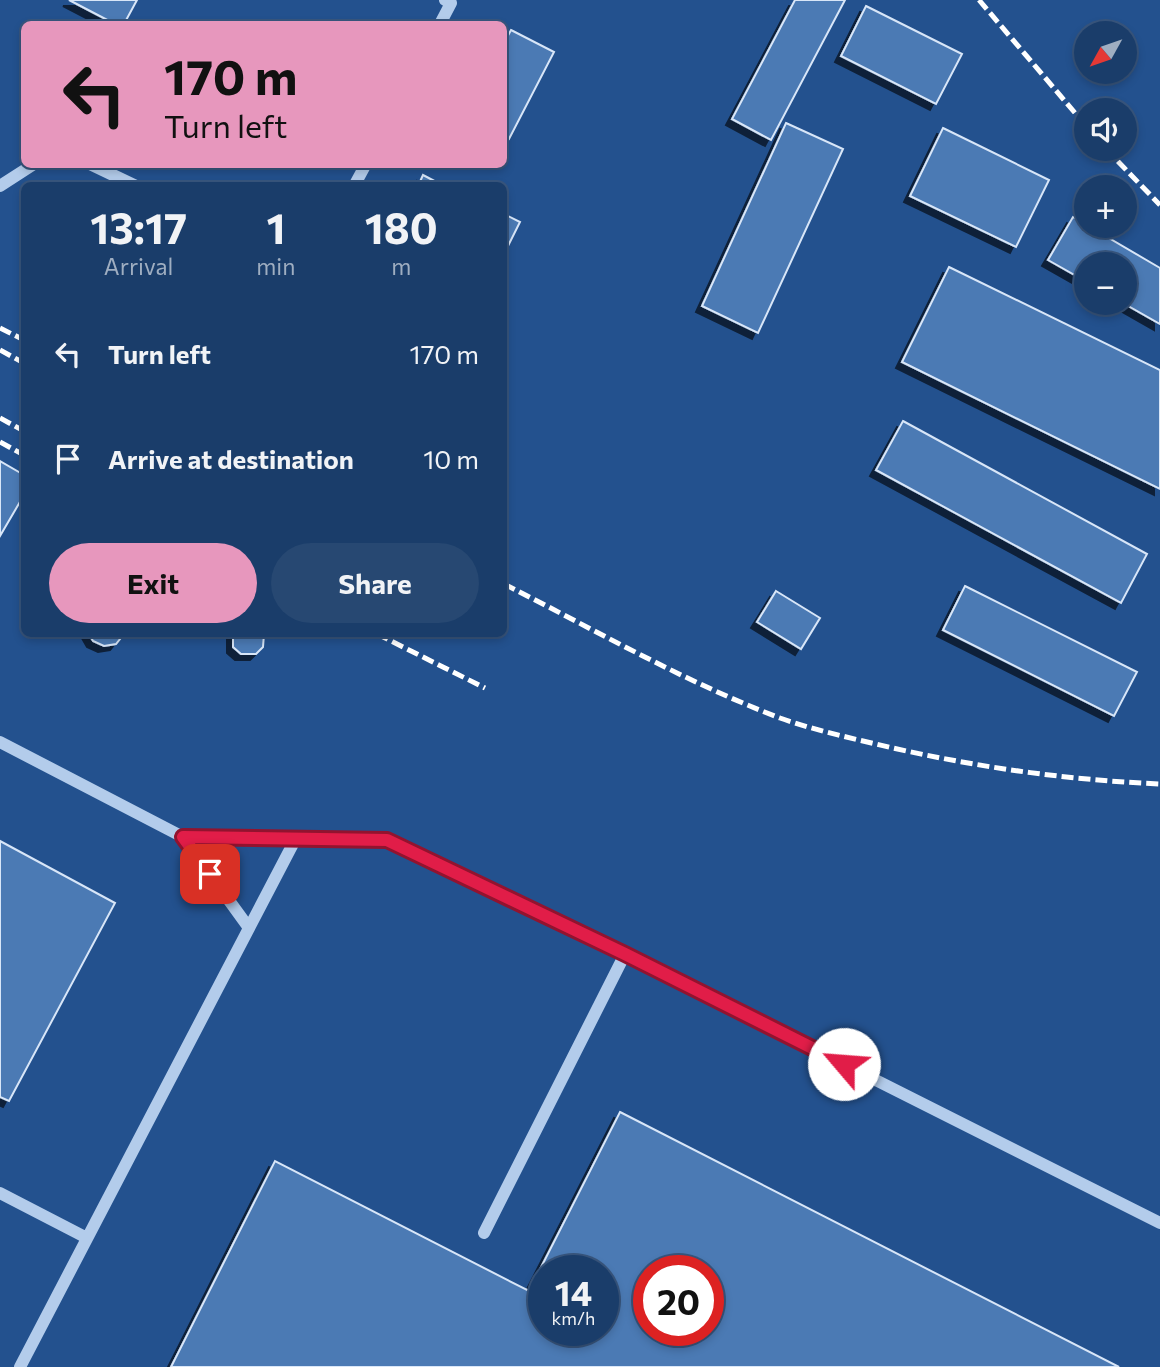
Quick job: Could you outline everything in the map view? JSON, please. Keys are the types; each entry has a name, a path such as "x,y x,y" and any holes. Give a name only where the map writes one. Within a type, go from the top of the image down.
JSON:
{"lane":[{"path":"442,21 451,3 445,0"},
{"path":"0,186 28,168"},
{"path":"98,168 128,182"},
{"path":"0,742 183,837 295,841 387,840 625,954 1160,1223"},
{"path":"183,837 249,928"},
{"path":"20,1367 295,841"},
{"path":"484,1233 625,954"},
{"path":"0,1193 87,1238"}],"building":[{"path":"69,0 137,0 126,21 109,21"},
{"path":"795,0 845,0 771,140 732,119"},
{"path":"866,6 962,54 936,104 841,56"},
{"path":"511,30 554,52 509,139 507,138 507,37"},
{"path":"786,123 843,149 758,333 702,306"},
{"path":"943,128 1049,180 1016,247 910,196"},
{"path":"423,175 436,182 420,182"},
{"path":"507,216 520,222 507,248"},
{"path":"1073,217 1074,238 1109,238 1133,252 1074,252 1074,275 1048,260"},
{"path":"1137,255 1160,268 1160,324 1137,311"},
{"path":"949,267 1160,370 1160,489 902,362"},
{"path":"903,421 1147,554 1121,603 876,470"},
{"path":"0,461 21,473 21,500 0,536"},
{"path":"965,586 1137,672 1114,716 943,630"},
{"path":"776,591 820,618 801,649 757,622"},
{"path":"91,637 122,637 116,644 104,646"},
{"path":"233,637 264,637 263,647 256,654 241,654 233,647"},
{"path":"0,841 115,903 9,1101 0,1097"},
{"path":"620,1112 1119,1367 171,1367 275,1161 528,1290 528,1346 619,1346 619,1255 547,1255"}],"railway":[{"path":"979,0 1074,112"},
{"path":"1118,161 1160,205"},
{"path":"0,328 21,338"},
{"path":"0,350 21,361"},
{"path":"0,418 21,429"},
{"path":"0,442 21,453"},
{"path":"507,586 675,672 794,723 959,762 1092,780 1160,784"},
{"path":"383,637 485,688"}],"route":[{"path":"210,874 183,837 295,841 387,840 625,954 844,1064"}]}
